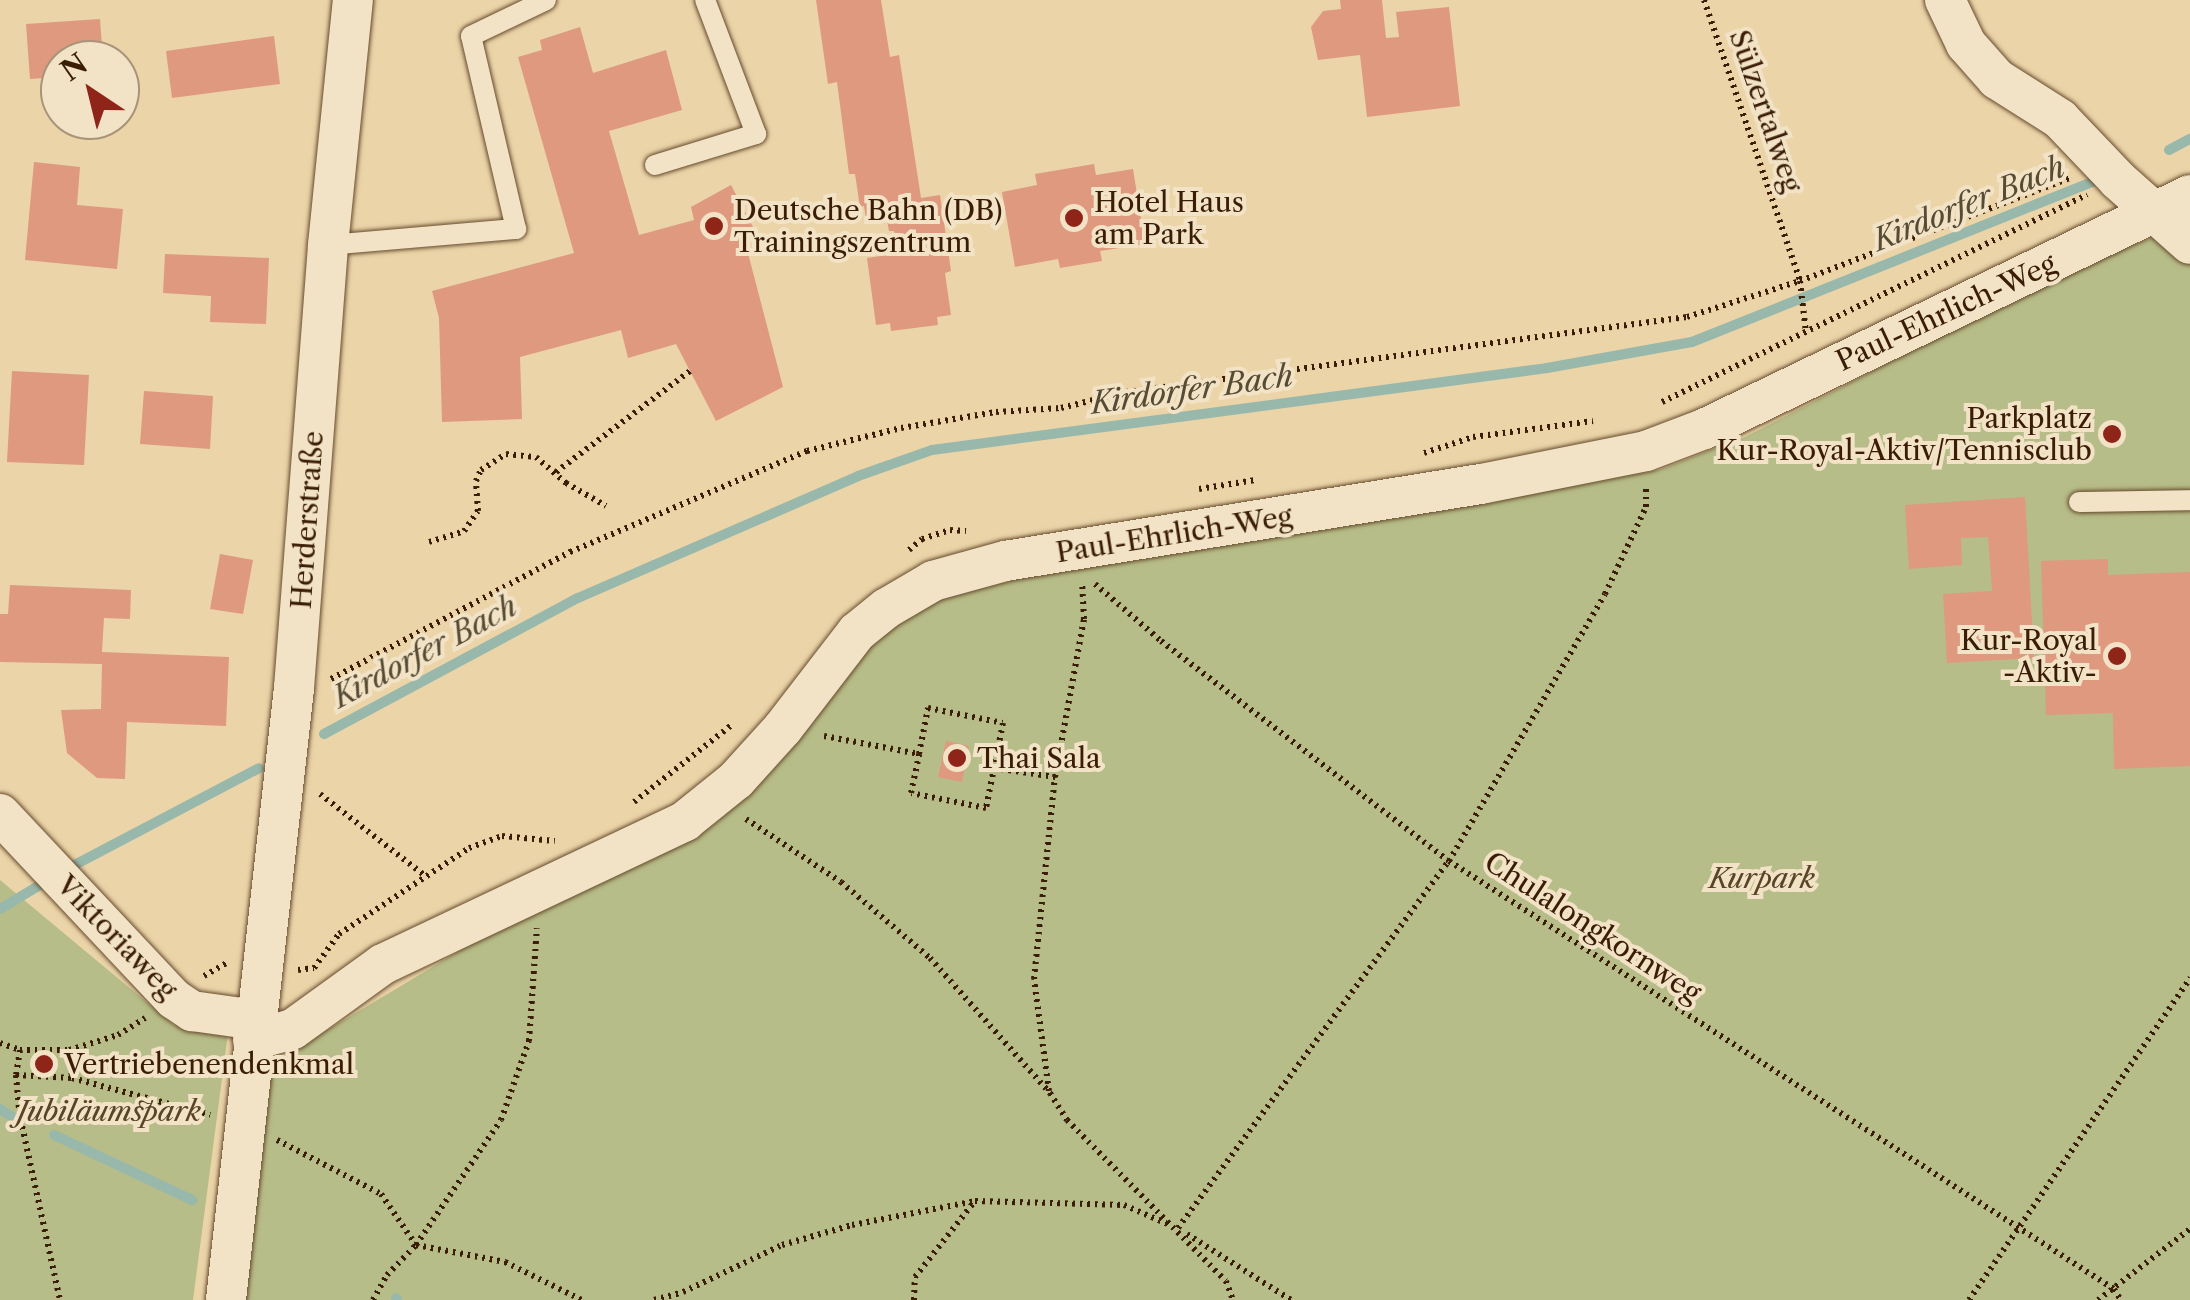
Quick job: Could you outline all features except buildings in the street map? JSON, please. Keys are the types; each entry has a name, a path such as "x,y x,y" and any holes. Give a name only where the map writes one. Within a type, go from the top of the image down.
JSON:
{"street":[{"name":"Herderstraße","path":"226,1300 294,688 328,245 352,0"},
{"path":"1945,0 1966,44 1982,64 2012,91 2060,118 2190,244"},
{"name":"Paul-Ehrlich-Weg","path":"255,1030 292,1029 383,964 685,821 716,799 765,721 856,632 915,590 1005,561 1481,484 1646,451 1704,428 1940,311 2190,194"},
{"name":"Viktoriaweg","path":"0,814 174,1000 192,1011 255,1030"}],"lane":[{"path":"328,245 516,229 471,36 546,0"},
{"path":"656,164 756,134 705,0"},
{"path":"2079,502 2190,500"}],"path":[{"name":"Sülzertalweg","path":"1704,0 1786,236 1800,284 1806,330"},
{"path":"294,688 338,677 570,552 807,451 901,428 1062,408 1126,392 1687,317 1800,284 2074,176 2110,170"},
{"path":"1653,407 2110,170"},
{"path":"556,472 690,372"},
{"path":"1407,458 1473,437 1600,420"},
{"path":"1178,1228 1448,861 1634,538 1646,507 1646,451"},
{"path":"430,542 450,538 472,522 478,511 476,481 496,456 527,454 556,472 566,484 606,506"},
{"path":"1181,495 1215,484 1271,478"},
{"path":"900,558 922,539 950,530 969,532"},
{"name":"Chulalongkornweg","path":"1054,778 1084,619 1081,572 1161,641 1448,861 2114,1289 2122,1300"},
{"path":"928,708 1004,723 986,808 911,794 919,754 928,708"},
{"path":"624,810 662,776 765,721 919,754"},
{"path":"994,768 1054,778 1034,979 1050,1092"},
{"path":"315,790 424,875"},
{"path":"716,799 841,882 930,958 1050,1092 1067,1120 1178,1228 1226,1281 1232,1300"},
{"path":"0,1043 20,1050 69,1050 118,1035 231,960 263,960 293,971 314,968 338,934 469,848 502,836 571,842"},
{"path":"373,1300 387,1275 416,1245 501,1120 529,1040 538,966 536,905 530,893"},
{"path":"1969,1300 2190,978"},
{"path":"20,1050 16,1075 18,1112 60,1300"},
{"path":"69,1050 72,1078"},
{"path":"16,1075 72,1078 244,1123 381,1194 416,1245 505,1262 582,1300"},
{"path":"914,1300 916,1277 975,1201"},
{"path":"654,1300 683,1292 782,1245 852,1225 975,1201 1124,1205 1178,1228 1292,1300"},
{"path":"2098,1300 2190,1230"}],"green space":[{"name":"Kurpark","path":"2190,226 2190,1300 240,1300 264,1068 536,905 638,864 882,628 967,584 1659,470 1745,437 2093,258"},
{"name":"Jubiläumspark","path":"0,880 174,1025 228,1033 193,1300 0,1300"}],"waterway":[{"name":"Kirdorfer Bach","path":"2169,150 2190,139"},
{"name":"Kirdorfer Bach","path":"324,734 578,598 858,476 932,450 1547,368 1692,342 2097,180"},
{"name":"Kirdorfer Bach","path":"65,870 259,768"},
{"name":"Kirdorfer Bach","path":"0,909 50,879"},
{"name":"Kirdorfer Bach","path":"0,1109 11,1116"},
{"name":"Kirdorfer Bach","path":"54,1135 192,1200"}],"place":[{"name":"Hotel Haus am Park","path":"1074,218"},
{"name":"Deutsche Bahn (DB) Trainingszentrum","path":"714,226"},
{"name":"Parkplatz Kur-Royal-Aktiv/Tennisclub","path":"2112,434"},
{"name":"Kur-Royal -Aktiv-","path":"2117,656"},
{"name":"Thai Sala","path":"957,758"},
{"name":"Vertriebenendenkmal","path":"44,1064"}]}
